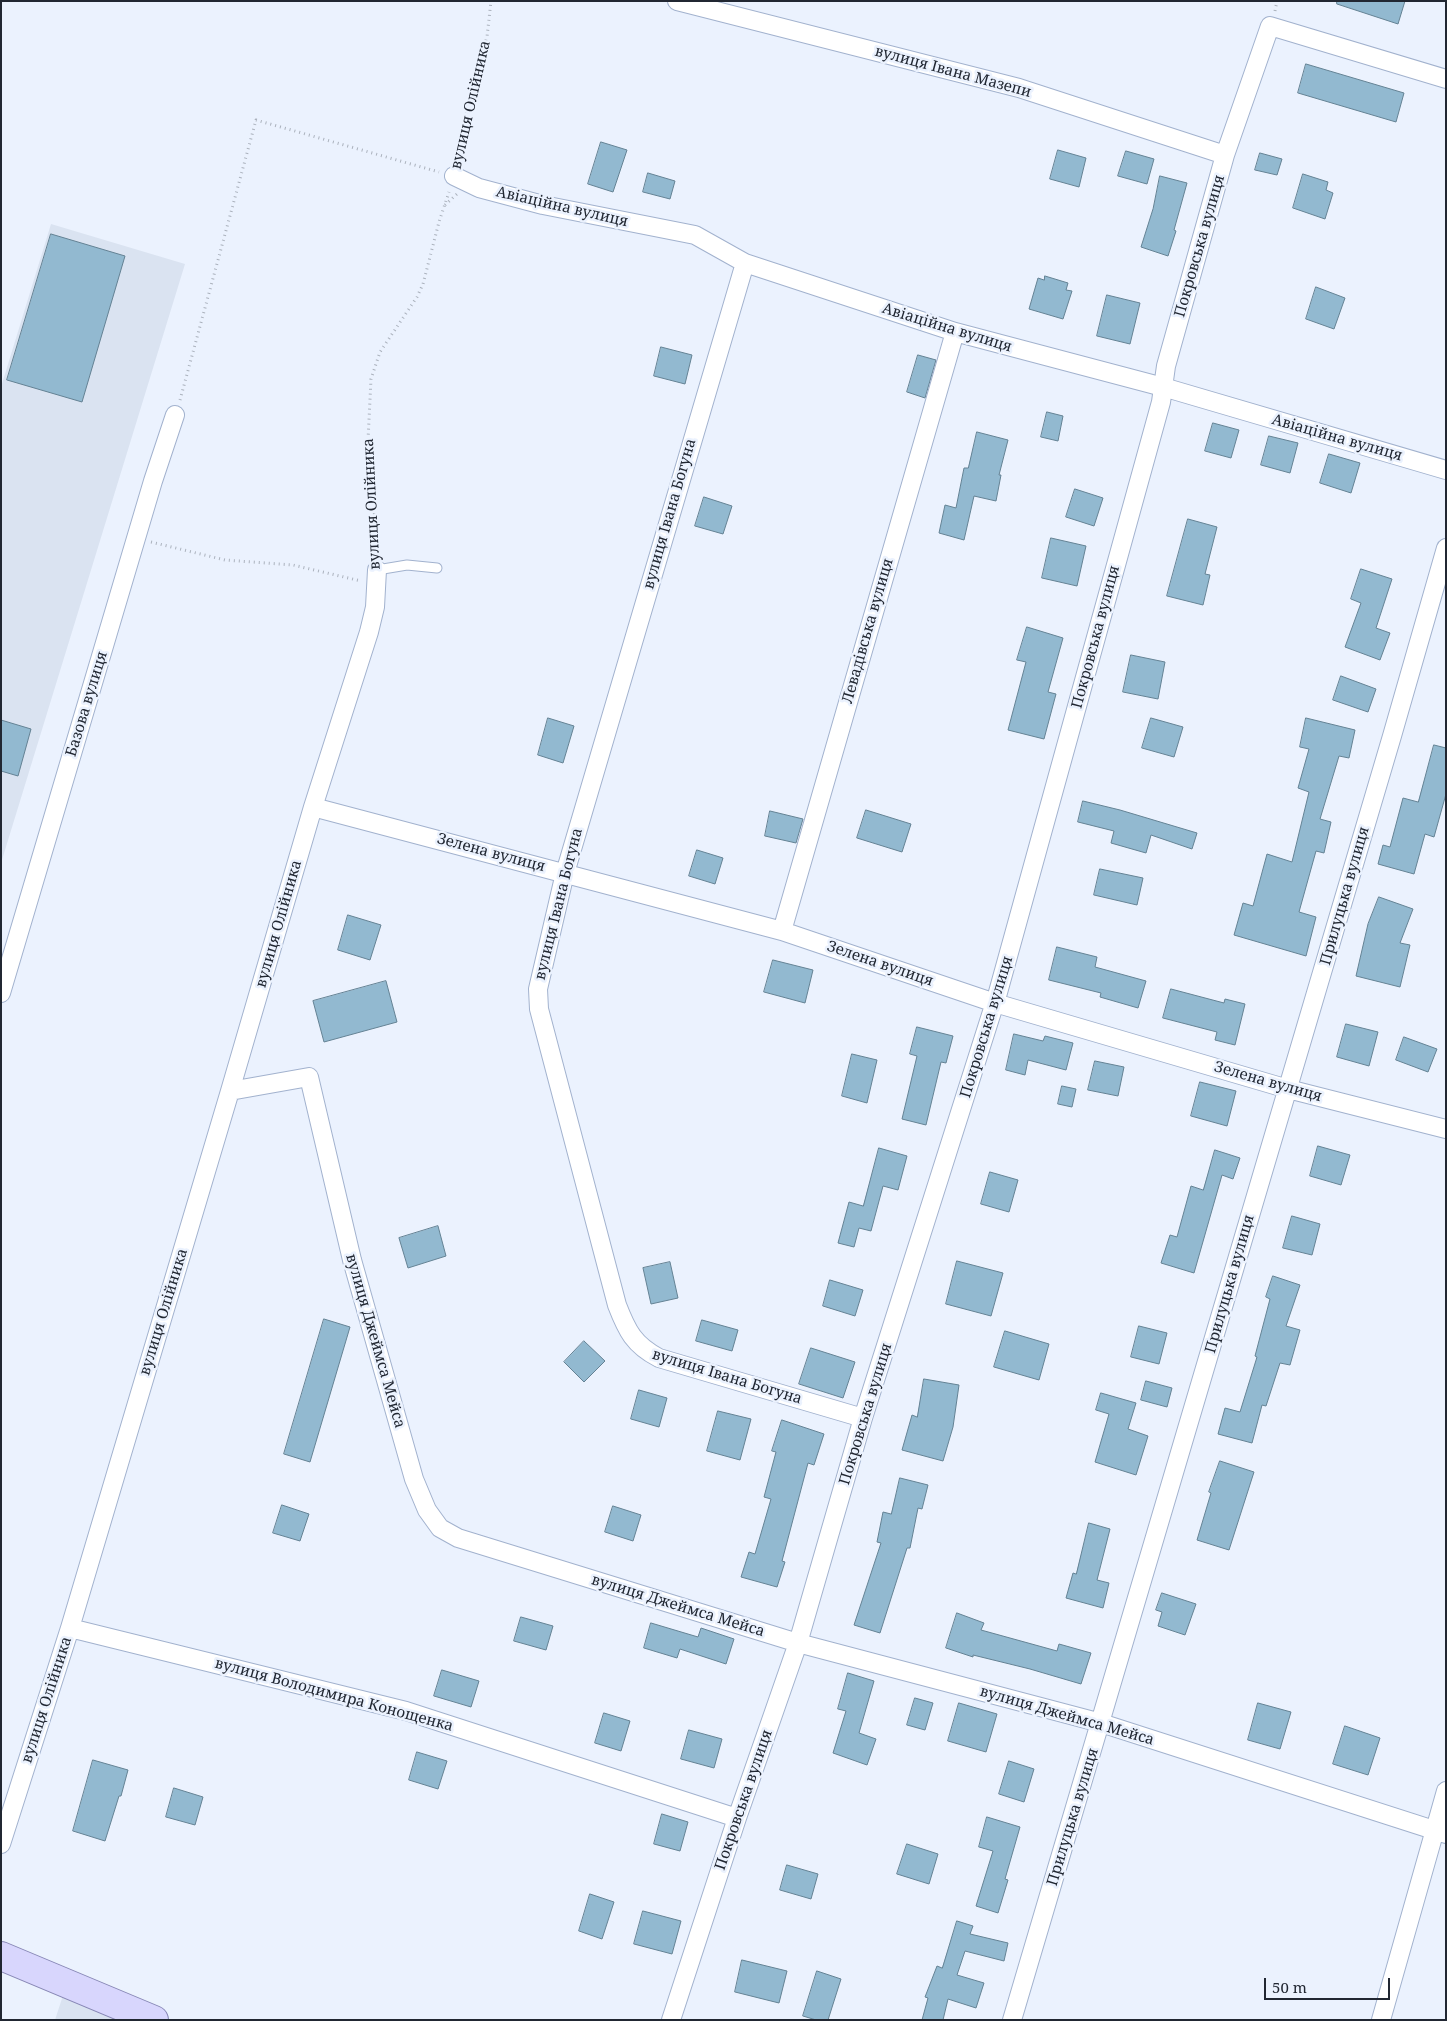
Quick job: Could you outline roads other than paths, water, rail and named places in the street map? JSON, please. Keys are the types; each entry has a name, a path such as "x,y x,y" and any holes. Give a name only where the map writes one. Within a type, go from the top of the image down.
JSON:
{"main road":[{"path":"1,1956 154,2020"}],"street":[{"name":"вулиця Івана Мазепи","path":"676,1 1019,88 1225,155"},
{"name":"Покровська вулиця","path":"671,2020 737,1818 798,1643 863,1418 995,1003 1161,402 1166,366 1225,155 1270,26 1446,79"},
{"name":"Авіаційна вулиця","path":"454,176 479,188 543,205 696,236 744,263 955,332 1164,387 1446,470"},
{"name":"вулиця Івана Богуна","path":"744,263 565,873 538,989 540,1009 617,1305 624,1324 633,1339 645,1351 659,1358 863,1418"},
{"name":"Левадівська вулиця","path":"782,931 955,332"},
{"name":"Базова вулиця","path":"1,993 136,538 175,415"},
{"name":"Прилуцька вулиця","path":"1012,2020 1446,548"},
{"name":"вулиця Олійника","path":"1,1844 70,1628 313,807 369,632 375,607 376,576"},
{"name":"Зелена вулиця","path":"313,807 782,931 995,1003 1288,1089 1446,1129"},
{"name":"вулиця Джеймса Мейса","path":"230,1091 309,1077 352,1260 414,1479 427,1510 440,1528 458,1538 798,1643 1101,1723 1440,1832"},
{"name":"вулиця Володимира Конощенка","path":"70,1628 406,1711 737,1818"},
{"path":"1381,2020 1440,1832 1446,1791"}],"lane":[{"path":"376,576 407,565 437,568"}]}
